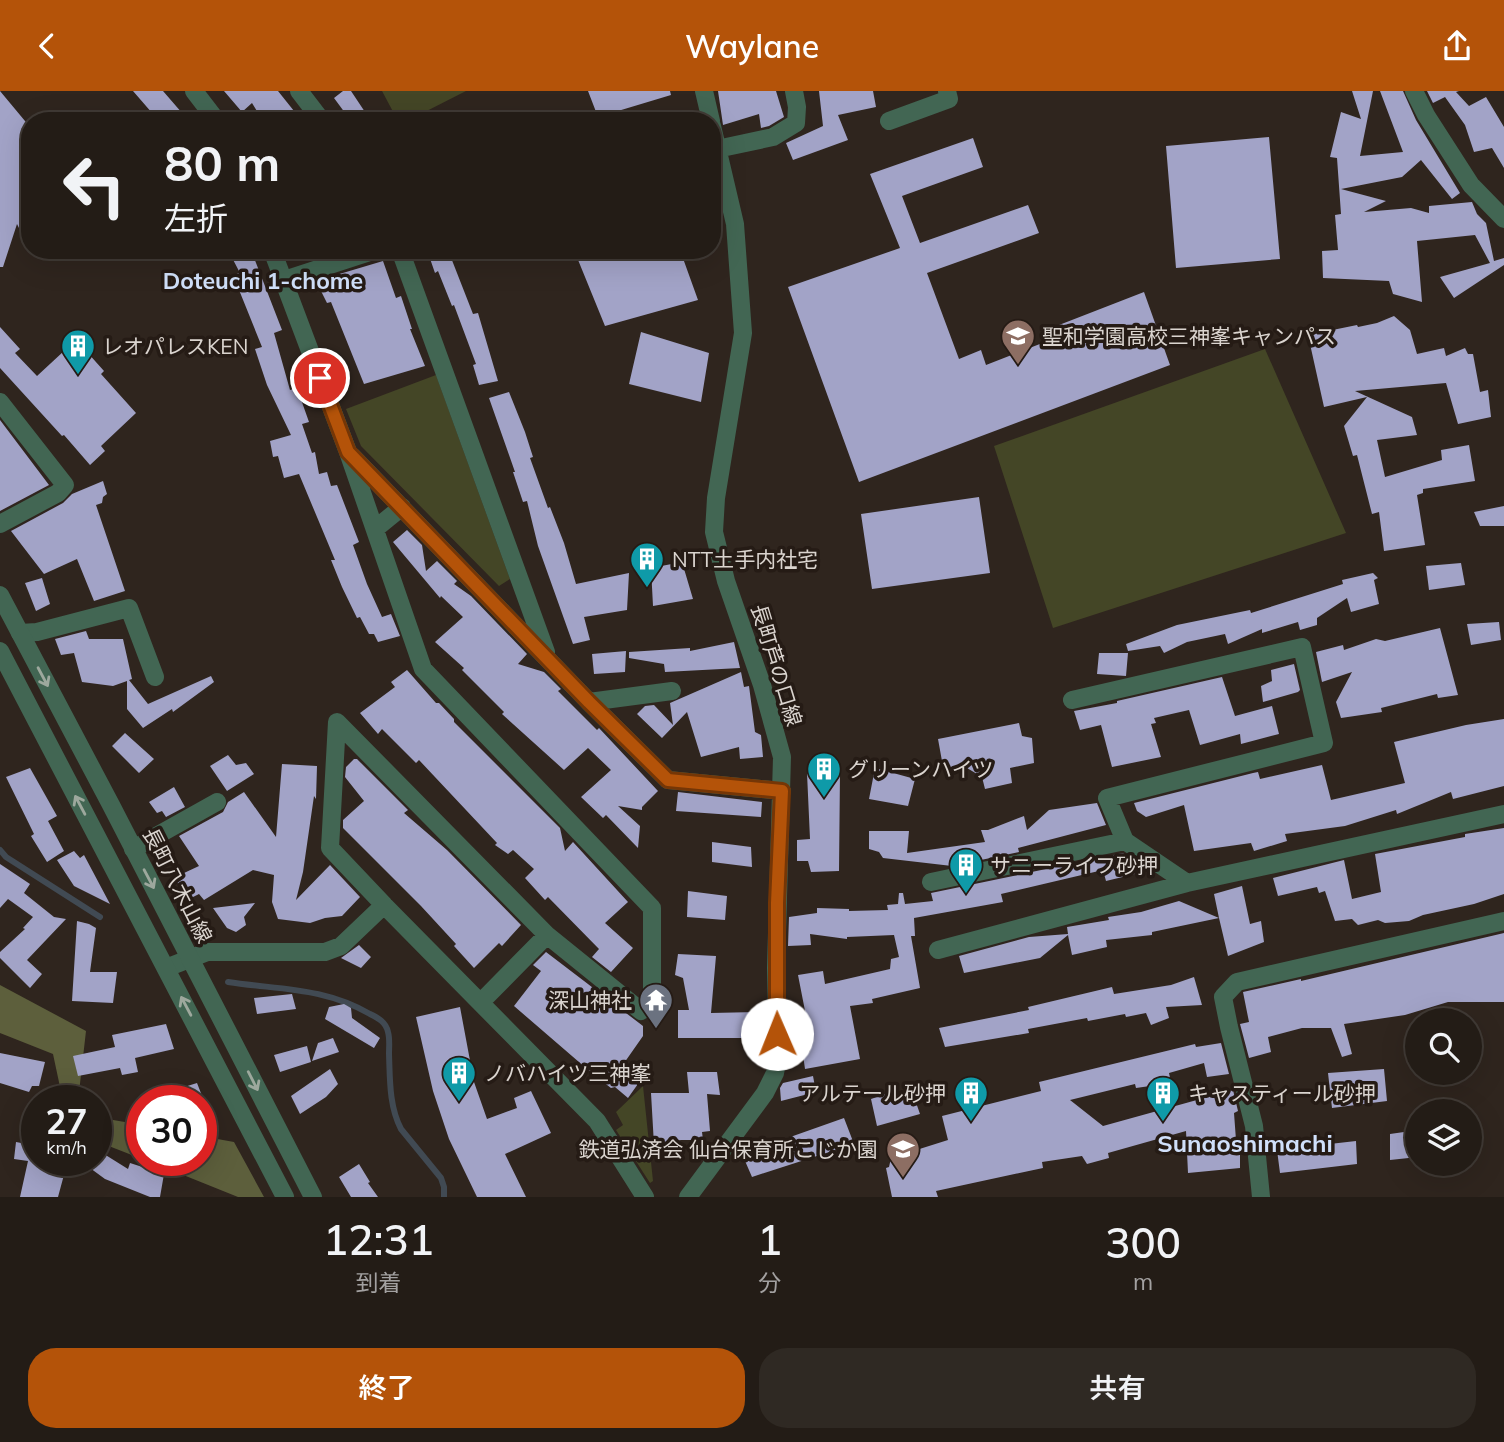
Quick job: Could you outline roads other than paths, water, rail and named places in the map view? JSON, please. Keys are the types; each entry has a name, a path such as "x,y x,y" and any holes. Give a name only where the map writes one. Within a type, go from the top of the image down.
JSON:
{"street":[{"path":"194,91 211,112"},
{"path":"299,91 315,112"},
{"path":"705,91 709,112"},
{"path":"721,148 773,137 796,123 797,107 793,91"},
{"path":"889,121 948,99 947,91"},
{"path":"1415,91 1426,115 1471,185 1504,219"},
{"name":"長町芦の口線","path":"688,1197 765,1093 775,1073 778,1056 776,916 782,757 762,685 726,581 714,532 716,498 743,333 735,224 721,166"},
{"path":"276,259 348,452 423,669 652,908 652,1003 641,1011 547,935 337,722 330,848 597,1121 645,1197"},
{"path":"284,280 348,259"},
{"path":"403,259 548,659"},
{"path":"0,402 65,485 58,493 0,524"},
{"path":"348,452 668,780 782,791"},
{"path":"375,529 402,507"},
{"name":"長町八木山線","path":"0,596 313,1197"},
{"path":"20,633 37,632 129,608 155,677"},
{"path":"1072,699 1302,647 1325,743 1107,798 1125,841 1187,883"},
{"path":"0,651 285,1197"},
{"path":"589,702 672,691"},
{"path":"133,849 217,801"},
{"path":"938,950 1187,883 1504,814"},
{"path":"931,882 1125,841"},
{"path":"166,968 206,952 326,952 341,946 384,905"},
{"path":"1261,1197 1254,1125 1228,1027 1223,997 1237,982 1504,921"},
{"path":"481,1002 547,935"}],"waterway":[{"path":"0,850 6,857 100,917"},
{"path":"228,982 318,994 353,1005 384,1023 389,1037 391,1092 397,1120 401,1129 441,1178 444,1197"}],"place":[{"name":"聖和学園高校三神峯キャンパス","path":"1018,366"},
{"name":"レオパレスKEN","path":"78,376"},
{"name":"NTT土手内社宅","path":"647,589"},
{"name":"グリーンハイツ","path":"824,799"},
{"name":"サニーライフ砂押","path":"966,895"},
{"name":"深山神社","path":"656,1030"},
{"name":"ノバハイツ三神峯","path":"459,1103"},
{"name":"アルテール砂押","path":"971,1123"},
{"name":"キャスティール砂押","path":"1163,1123"},
{"name":"鉄道弘済会 仙台保育所こじか園","path":"903,1179"}],"district":[{"name":"Doteuchi 1-chome","path":"263,280"},
{"name":"Sunaoshimachi","path":"1245,1143"}]}
